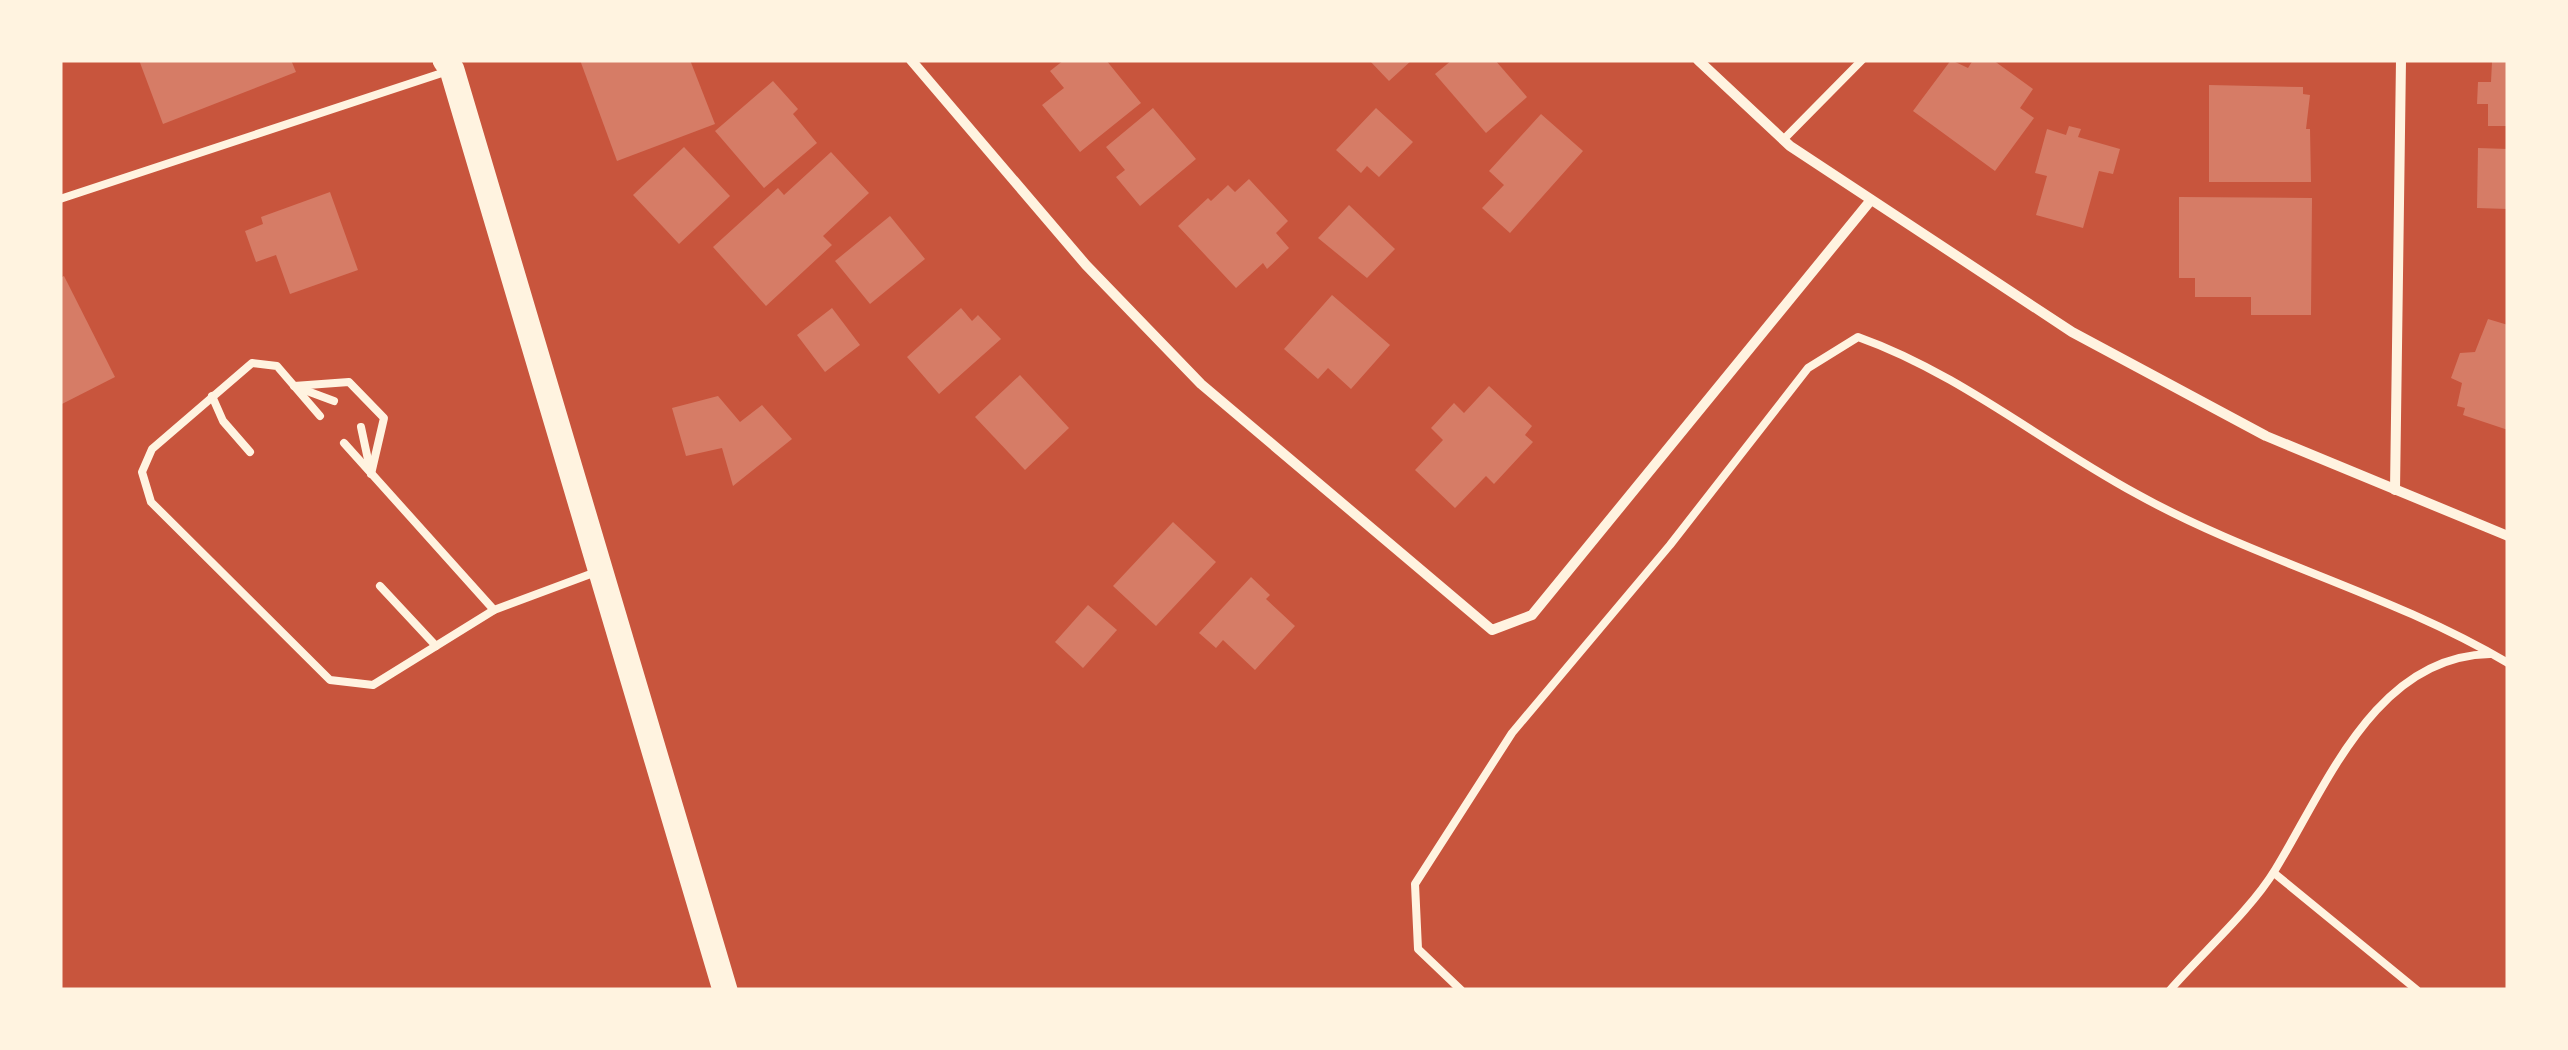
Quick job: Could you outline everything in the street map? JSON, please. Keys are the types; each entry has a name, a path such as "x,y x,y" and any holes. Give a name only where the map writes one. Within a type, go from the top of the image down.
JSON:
{"main road":[{"path":"450,63 725,990"}],"street":[{"path":"911,60 1086,265 1201,384 1492,630 1532,615 1871,200"},
{"path":"1699,60 1783,140 2072,332 2266,436 2508,536"},
{"path":"2395,490 2400,60"}],"lane":[{"path":"1783,140 1862,60"},
{"path":"60,200 450,63"},
{"path":"1461,990 1418,949 1415,884 1444,834 1512,733 1670,545 1808,368 1858,337 1914,357 2136,494 2262,553 2402,608 2508,663"},
{"path":"320,416 276,366 252,363 152,449 142,472 152,502 330,680 373,684 494,610 600,571"},
{"path":"294,386 349,382 384,418 372,474"},
{"path":"294,386 334,401"},
{"path":"212,396 223,420 250,452"},
{"path":"360,427 372,474"},
{"path":"344,444 494,610"},
{"path":"380,586 436,646"},
{"path":"2170,990 2274,873 2324,782 2357,734 2398,691 2438,664 2470,654 2493,654"},
{"path":"2274,873 2416,990"}],"building":[{"path":"139,60 291,60 296,72 163,124"},
{"path":"580,60 690,60 715,124 617,161"},
{"path":"1064,60 1106,60 1141,103 1080,152 1042,105 1064,88 1050,71"},
{"path":"1369,60 1412,60 1389,81"},
{"path":"1452,60 1495,60 1527,97 1486,133 1435,74"},
{"path":"1951,60 1968,68 1973,60 1993,60 2033,89 2020,108 2034,118 1995,171 1913,111"},
{"path":"2492,62 2508,62 2508,126 2488,126 2488,104 2477,104 2478,82 2491,82"},
{"path":"773,81 798,109 793,114 817,143 764,188 715,131"},
{"path":"2209,85 2303,87 2303,94 2310,95 2306,129 2310,129 2311,182 2209,182"},
{"path":"1153,108 1196,159 1140,206 1116,177 1125,170 1106,147"},
{"path":"1376,108 1413,142 1379,177 1367,166 1361,173 1336,150"},
{"path":"1541,114 1583,151 1510,233 1482,208 1504,185 1489,171"},
{"path":"2069,126 2081,129 2078,137 2120,149 2113,174 2099,171 2083,228 2036,215 2047,176 2035,173 2047,129 2066,135"},
{"path":"684,147 730,196 679,244 633,195"},
{"path":"2478,148 2508,149 2508,209 2477,208"},
{"path":"831,152 869,193 823,236 832,245 766,306 713,247 778,188 784,195"},
{"path":"1249,179 1288,221 1276,233 1289,248 1267,269 1263,263 1236,288 1178,226 1208,198 1211,201 1228,185 1235,192"},
{"path":"330,192 358,270 290,294 276,255 256,262 245,231 263,224 261,217"},
{"path":"2179,197 2312,198 2311,315 2251,315 2251,297 2195,297 2195,278 2179,278"},
{"path":"1349,205 1395,249 1367,278 1318,238"},
{"path":"890,216 925,259 870,304 835,261"},
{"path":"64,276 115,377 60,405 60,278"},
{"path":"1332,295 1390,345 1351,389 1328,368 1318,379 1284,349"},
{"path":"832,308 860,345 825,372 797,335"},
{"path":"961,308 972,321 978,315 1001,339 939,394 907,357"},
{"path":"2488,319 2508,325 2508,430 2463,415 2465,408 2457,406 2462,383 2451,378 2460,353 2475,352"},
{"path":"1020,375 1069,428 1025,470 975,417"},
{"path":"1489,386 1532,426 1525,435 1533,442 1494,484 1486,476 1455,508 1415,470 1443,440 1431,428 1454,403 1464,413"},
{"path":"718,396 740,422 762,405 792,439 733,486 722,448 686,456 672,408"},
{"path":"1173,522 1216,562 1156,626 1113,586"},
{"path":"1251,577 1270,595 1266,599 1295,626 1255,670 1223,640 1216,648 1199,633"},
{"path":"1088,605 1117,630 1083,668 1055,642"}]}
